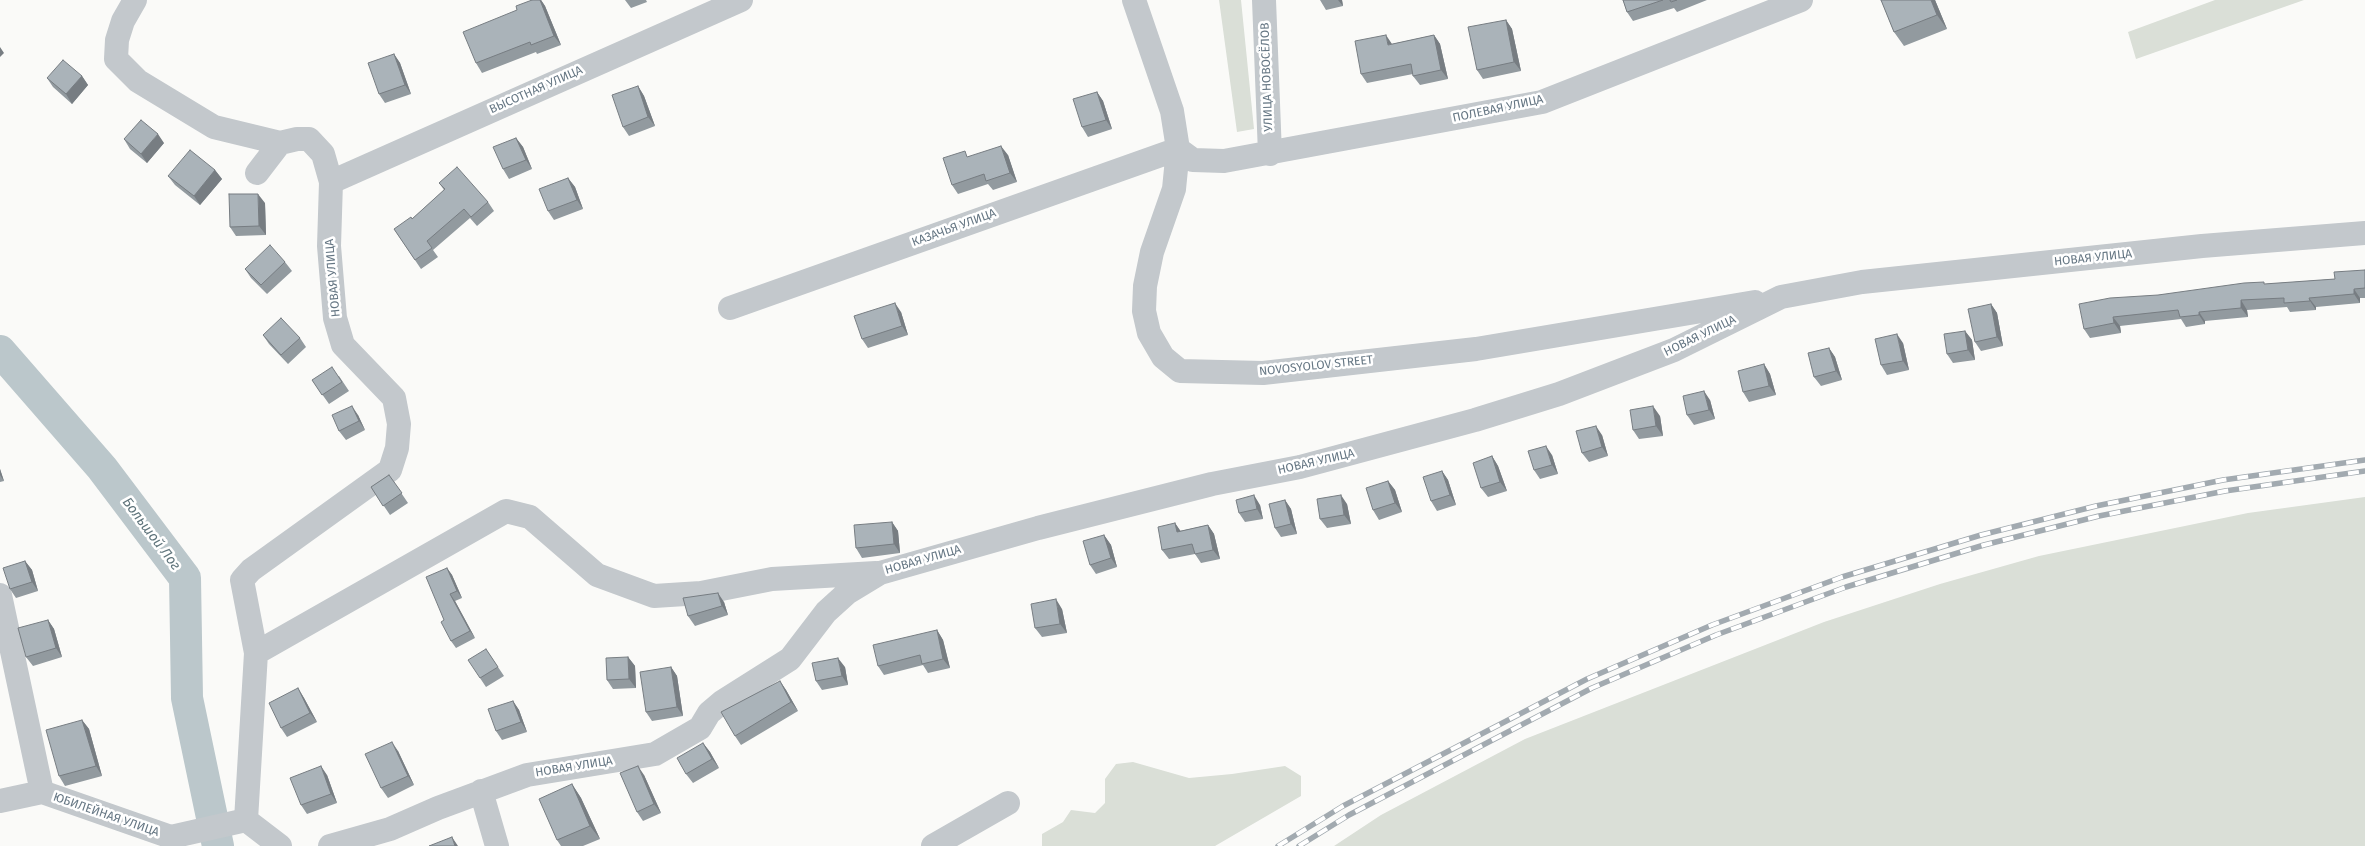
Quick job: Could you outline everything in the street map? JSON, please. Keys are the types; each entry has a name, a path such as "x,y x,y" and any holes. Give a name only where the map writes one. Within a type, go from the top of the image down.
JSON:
{"street":[{"name":"НОВАЯ УЛИЦА","path":"135,0 123,21 117,40 116,59 138,81 214,127 280,143 297,139 309,139 323,154 331,182 329,246 335,318 343,345 394,398 399,424 397,448 390,470 251,570 242,580 256,653 246,820"},
{"name":"ВЫСОТНАЯ УЛИЦА","path":"331,182 740,0"},
{"name":"NOVOSYOLOV STREET","path":"1134,0 1172,111 1178,148 1174,189 1152,252 1145,286 1144,311 1148,333 1163,357 1180,371 1263,373 1476,349 1781,297"},
{"name":"УЛИЦА НОВОСЁЛОВ","path":"1264,0 1270,154"},
{"name":"ПОЛЕВАЯ УЛИЦА","path":"1178,148 1193,160 1224,161 1270,154 1542,102 1801,0"},
{"path":"257,173 280,143"},
{"name":"КАЗАЧЬЯ УЛИЦА","path":"730,308 1178,148"},
{"name":"НОВАЯ УЛИЦА","path":"330,846 390,830 481,791 527,775 655,754 684,739 700,728 709,713 722,702 790,660 826,612 847,593 880,573 1038,528 1212,484 1300,466 1475,420 1558,394 1674,350 1781,297 1862,282 2202,246 2365,233"},
{"path":"256,653 506,511 530,516 597,576 654,596 701,593 772,579 880,573"},
{"name":"ЮБИЛЕЙНАЯ УЛИЦА","path":"0,595 42,792"},
{"path":"481,791 497,846"},
{"name":"ЮБИЛЕЙНАЯ УЛИЦА","path":"0,801 42,792 171,838 246,820"},
{"path":"932,846 1008,803"},
{"path":"246,820 280,846"}],"shaded area":[{"path":"1219,0 1241,0 1254,129 1237,132"},
{"path":"2215,0 2304,0 2136,59 2128,32"},
{"path":"2365,497 2365,846 1334,846 1381,815 1525,739 1824,622 1940,584 2039,556 2248,513"},
{"path":"1133,762 1189,778 1285,766 1301,776 1301,796 1215,846 1042,846 1042,834 1063,822 1071,810 1095,813 1105,803 1105,779 1116,764"}],"building":[{"path":"532,0 540,0 554,36 531,45 530,42 476,63 463,32 517,10 516,6"},
{"path":"1623,0 1663,0 1627,12"},
{"path":"1881,0 1931,0 1937,15 1894,32"},
{"path":"1506,20 1514,62 1477,70 1468,27"},
{"path":"1386,35 1388,45 1434,35 1441,70 1413,76 1411,64 1361,74 1355,41"},
{"path":"394,54 405,85 379,94 368,63"},
{"path":"63,60 82,76 66,94 47,78"},
{"path":"638,86 648,117 623,127 612,95"},
{"path":"1097,92 1106,120 1082,127 1073,99"},
{"path":"141,120 158,134 141,154 124,139"},
{"path":"516,138 526,160 503,169 493,147"},
{"path":"1001,146 1010,173 986,181 984,174 952,185 943,158 965,151 967,157"},
{"path":"190,150 215,170 194,196 168,176"},
{"path":"457,167 488,202 471,217 464,209 427,241 432,248 415,260 394,229 411,217 412,219 445,189 439,183"},
{"path":"568,178 577,200 548,211 539,189"},
{"path":"229,194 258,194 259,226 230,227"},
{"path":"270,245 285,262 261,285 245,269"},
{"path":"2365,270 2365,288 2354,289 2354,294 2309,298 2310,301 2284,303 2284,298 2241,300 2241,308 2199,312 2199,315 2180,317 2178,310 2113,317 2114,323 2084,329 2079,304 2110,298 2158,295 2244,283 2264,282 2264,284 2335,279 2334,272"},
{"path":"895,303 902,326 862,339 854,316"},
{"path":"1991,304 1997,337 1975,342 1968,309"},
{"path":"281,318 300,338 281,355 263,335"},
{"path":"1965,331 1968,350 1947,354 1944,334"},
{"path":"1897,334 1903,361 1881,365 1875,339"},
{"path":"1829,348 1836,371 1814,377 1808,353"},
{"path":"1764,364 1769,386 1743,392 1738,371"},
{"path":"332,367 342,382 322,395 312,380"},
{"path":"1704,391 1709,410 1687,415 1683,396"},
{"path":"352,406 359,421 339,431 332,415"},
{"path":"1653,406 1656,426 1633,430 1630,410"},
{"path":"1596,426 1602,447 1582,453 1576,431"},
{"path":"1546,446 1552,465 1534,470 1528,451"},
{"path":"1492,456 1500,482 1481,488 1473,463"},
{"path":"1442,471 1450,495 1431,501 1423,477"},
{"path":"389,475 402,493 383,506 371,487"},
{"path":"1388,481 1395,503 1373,510 1366,488"},
{"path":"1254,495 1257,509 1239,513 1236,500"},
{"path":"1341,495 1344,515 1320,519 1317,499"},
{"path":"1285,500 1291,524 1275,528 1269,504"},
{"path":"892,522 894,544 856,548 854,525"},
{"path":"1175,523 1177,532 1208,525 1213,550 1195,554 1192,544 1162,550 1158,527"},
{"path":"1104,535 1111,558 1090,565 1083,541"},
{"path":"25,561 32,582 10,589 3,568"},
{"path":"447,568 457,591 450,594 470,631 451,641 441,622 444,620 426,577"},
{"path":"718,593 722,606 688,616 683,598"},
{"path":"1056,599 1060,624 1035,628 1031,604"},
{"path":"48,620 56,648 26,657 18,628"},
{"path":"937,630 943,659 922,664 920,655 878,666 873,645"},
{"path":"486,649 498,667 480,678 468,660"},
{"path":"628,657 629,679 607,680 606,658"},
{"path":"838,658 842,676 816,681 812,663"},
{"path":"671,667 677,707 646,712 640,672"},
{"path":"780,681 791,702 735,736 721,712"},
{"path":"298,688 310,713 281,728 269,703"},
{"path":"513,701 521,722 496,731 488,709"},
{"path":"82,720 96,766 59,776 46,730"},
{"path":"392,742 408,776 381,788 365,754"},
{"path":"703,743 712,759 686,774 677,758"},
{"path":"321,766 331,794 301,805 290,778"},
{"path":"638,766 654,804 637,812 620,773"},
{"path":"572,784 590,826 557,840 539,799"},
{"path":"452,837 455,846 429,846"}],"waterway":[{"name":"Большой Лог","path":"0,351 102,468 185,578 187,698 218,846"}],"railway":[{"path":"1278,846 1343,806 1587,679 1712,625 1842,577 1981,535 2096,506 2223,480 2365,460"},
{"path":"1299,846 1349,815 1592,688 1716,635 1846,587 1984,545 2099,516 2225,491 2365,471"}]}
